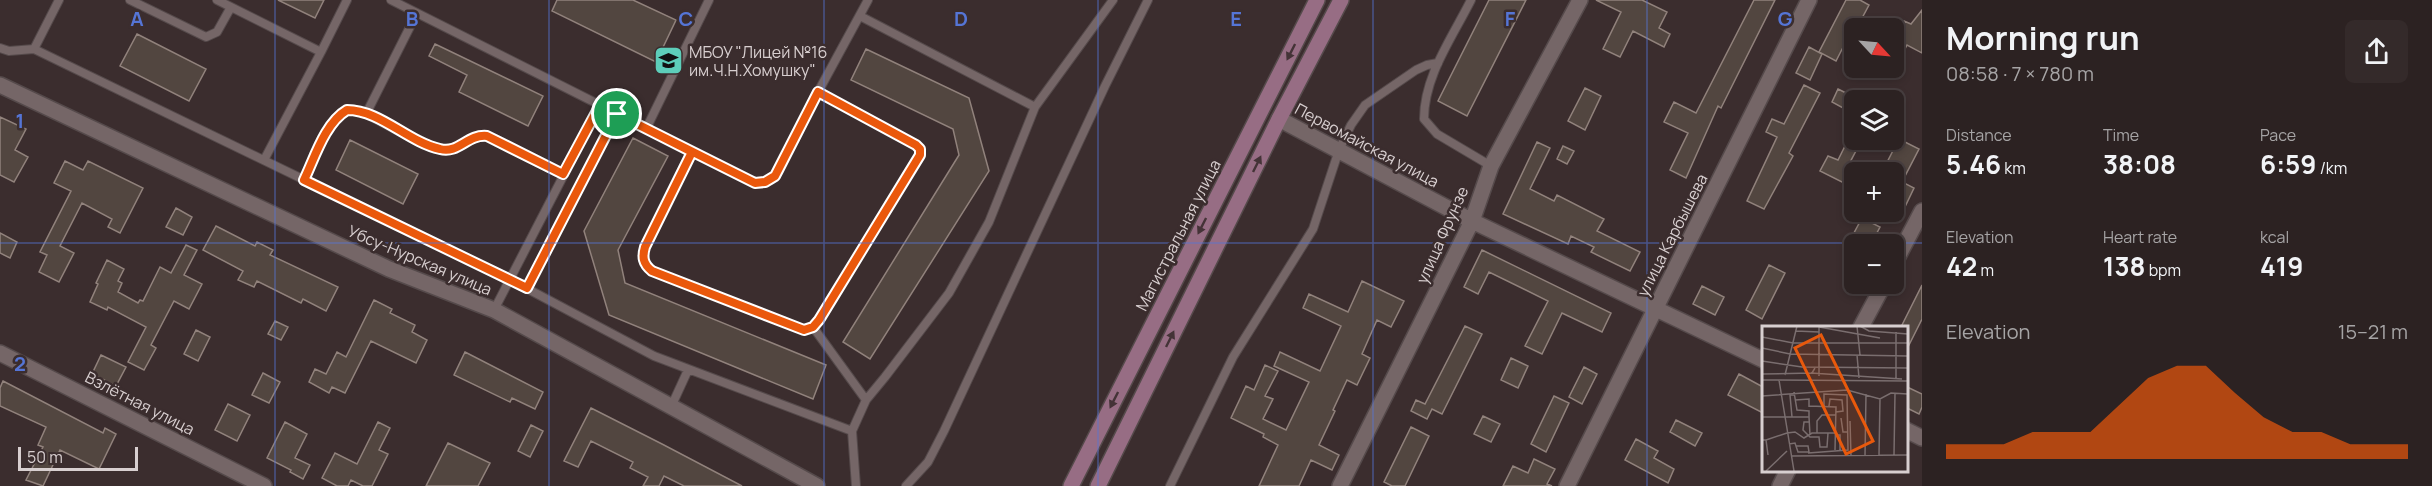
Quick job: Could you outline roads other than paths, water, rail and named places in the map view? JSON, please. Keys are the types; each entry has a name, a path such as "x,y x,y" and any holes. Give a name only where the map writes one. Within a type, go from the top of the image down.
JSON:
{"main road":[{"name":"Магистральная улица","path":"1071,486 1317,0"},
{"path":"1098,486 1279,119 1341,0"}],"street":[{"name":"улица Фрунзе","path":"1340,486 1472,221 1491,166 1580,0"},
{"name":"улица Карбышева","path":"1567,486 1809,0"},
{"name":"Убсу-Нурская улица","path":"0,86 389,269 494,310 817,486"},
{"name":"Первомайская улица","path":"1279,119 1472,221 1762,360"},
{"path":"1904,245 1922,211"},
{"path":"1862,326 1879,294"},
{"name":"Взлётная улица","path":"0,353 264,486"},
{"path":"1907,431 1922,438"},
{"path":"1780,486 1788,471"}],"lane":[{"path":"34,49 59,0"},
{"path":"130,0 206,37 217,32 231,7"},
{"path":"217,0 321,52"},
{"path":"264,160 348,0"},
{"path":"392,0 755,183 771,180 779,171 818,92 868,0"},
{"path":"646,129 708,0"},
{"path":"856,486 852,431 866,399 949,293 989,222 1035,106 1113,0"},
{"path":"906,486 928,462 944,430 1105,86 1148,0"},
{"path":"1471,0 1438,63 1424,99 1424,119 1437,134 1491,166"},
{"path":"366,114 417,13"},
{"path":"860,15 1035,106"},
{"path":"0,48 9,51 34,49 509,279 654,356 852,431"},
{"path":"1170,486 1233,357 1313,229 1339,150 1365,105 1416,70 1438,63"},
{"path":"692,152 645,247 643,260 646,266 652,271 804,330 813,327 920,155 920,149 916,145 818,92"},
{"path":"494,310 600,105"},
{"path":"304,180 331,124 339,114 347,110 366,114 437,149 454,149 469,138 478,135 487,136 563,174"},
{"path":"527,288 617,114"},
{"path":"813,327 866,399"},
{"path":"671,407 688,370"}],"place":[{"name":"МБОУ \"Лицей №16 им.Ч.Н.Хомушку\"","path":"668,61"}]}
